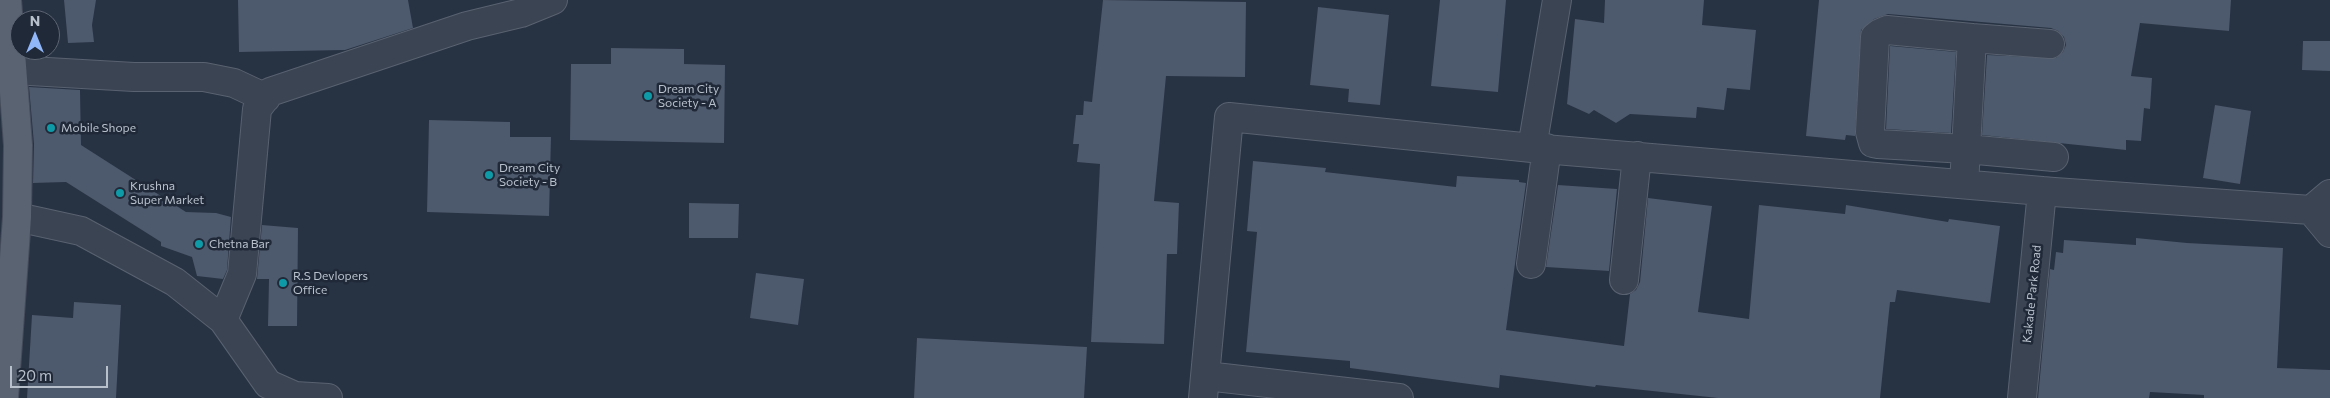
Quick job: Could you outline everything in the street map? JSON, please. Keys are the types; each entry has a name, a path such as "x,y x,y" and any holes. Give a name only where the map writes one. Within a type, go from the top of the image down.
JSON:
{"main road":[{"path":"4,398 8,214 18,145 7,0"}],"street":[{"path":"223,320 242,274 257,109 270,92 467,26 521,13 553,0"},
{"path":"1531,264 1539,148 1557,0"},
{"path":"2050,44 1887,30 1875,37 1870,132 1871,140 1878,144 2054,157"},
{"path":"1964,184 1972,38"},
{"path":"13,70 134,77 204,77 234,83 266,98"},
{"path":"1399,398 1205,387 1228,117 1539,148 2042,191 2320,202 2330,233"},
{"path":"1624,280 1637,156"},
{"name":"Kakade Park Road","path":"2022,398 2042,191"},
{"path":"8,214 81,231 174,282 223,320 268,384 295,396 328,398"}],"building":[{"path":"64,0 96,0 92,25 94,42 68,43"},
{"path":"238,0 408,0 413,28 345,50 239,52"},
{"path":"1103,0 1246,2 1245,77 1166,76 1154,201 1179,203 1177,254 1167,254 1164,344 1091,342 1100,164 1077,162 1079,144 1073,144 1076,115 1083,115 1084,101 1092,102"},
{"path":"1440,0 1506,0 1498,92 1431,86"},
{"path":"1605,0 1704,0 1702,25 1756,30 1750,90 1727,88 1724,110 1697,107 1696,118 1630,114 1616,123 1594,110 1589,114 1567,104 1575,19 1604,23"},
{"path":"1819,0 2231,0 2229,31 2140,23 2131,76 2152,78 2150,109 2144,108 2141,141 2126,140 2126,150 1982,135 1987,55 2056,58 2063,52 2066,45 2064,37 2058,31 2051,28 1888,14 1874,19 1861,30 1855,136 1846,135 1845,140 1806,136"},
{"path":"1318,7 1389,15 1380,105 1348,102 1349,89 1310,85"},
{"path":"2303,41 2330,41 2330,71 2302,70"},
{"path":"1890,46 1956,52 1951,133 1886,129"},
{"name":"Dream City Society - A","path":"611,48 684,49 684,64 725,65 724,143 570,140 571,64 611,64"},
{"path":"29,87 80,90 81,145 186,212 216,213 231,217 227,270 223,279 197,276 192,257 161,246 161,242 66,182 33,183 34,144"},
{"path":"2215,105 2251,111 2240,184 2203,178"},
{"name":"Dream City Society - B","path":"429,120 510,122 510,137 551,137 549,216 427,212"},
{"path":"1253,161 1326,168 1325,172 1456,187 1457,176 1519,180 1519,182 1526,183 1506,330 1624,346 1630,294 1636,290 1640,282 1648,198 1712,206 1698,312 1749,319 1759,205 1845,214 1846,205 1948,222 1949,219 2000,226 1990,303 1897,290 1895,302 1890,302 1880,398 1718,398 1596,385 1595,387 1500,375 1499,388 1350,368 1350,361 1246,352 1257,232 1247,231"},
{"path":"1558,185 1617,189 1609,271 1546,267"},
{"path":"689,203 739,204 738,238 689,238"},
{"name":"R.S Devlopers Office","path":"262,225 298,228 297,326 268,326 269,279 257,279"},
{"path":"2136,238 2187,243 2283,248 2277,368 2330,370 2330,398 2204,398 2204,395 2150,392 2149,398 2038,398 2050,269 2054,270 2056,252 2063,253 2064,240 2136,245"},
{"path":"756,273 804,279 798,325 750,318"},
{"path":"74,302 121,305 116,398 27,398 32,315 73,318"},
{"path":"917,338 1087,347 1084,398 914,398"}],"place":[{"name":"Dream City Society - A","path":"648,96"},
{"name":"Mobile Shope","path":"51,128"},
{"name":"Dream City Society - B","path":"489,175"},
{"name":"Krushna Super Market","path":"120,193"},
{"name":"Chetna Bar","path":"199,244"},
{"name":"R.S Devlopers Office","path":"283,283"}]}
